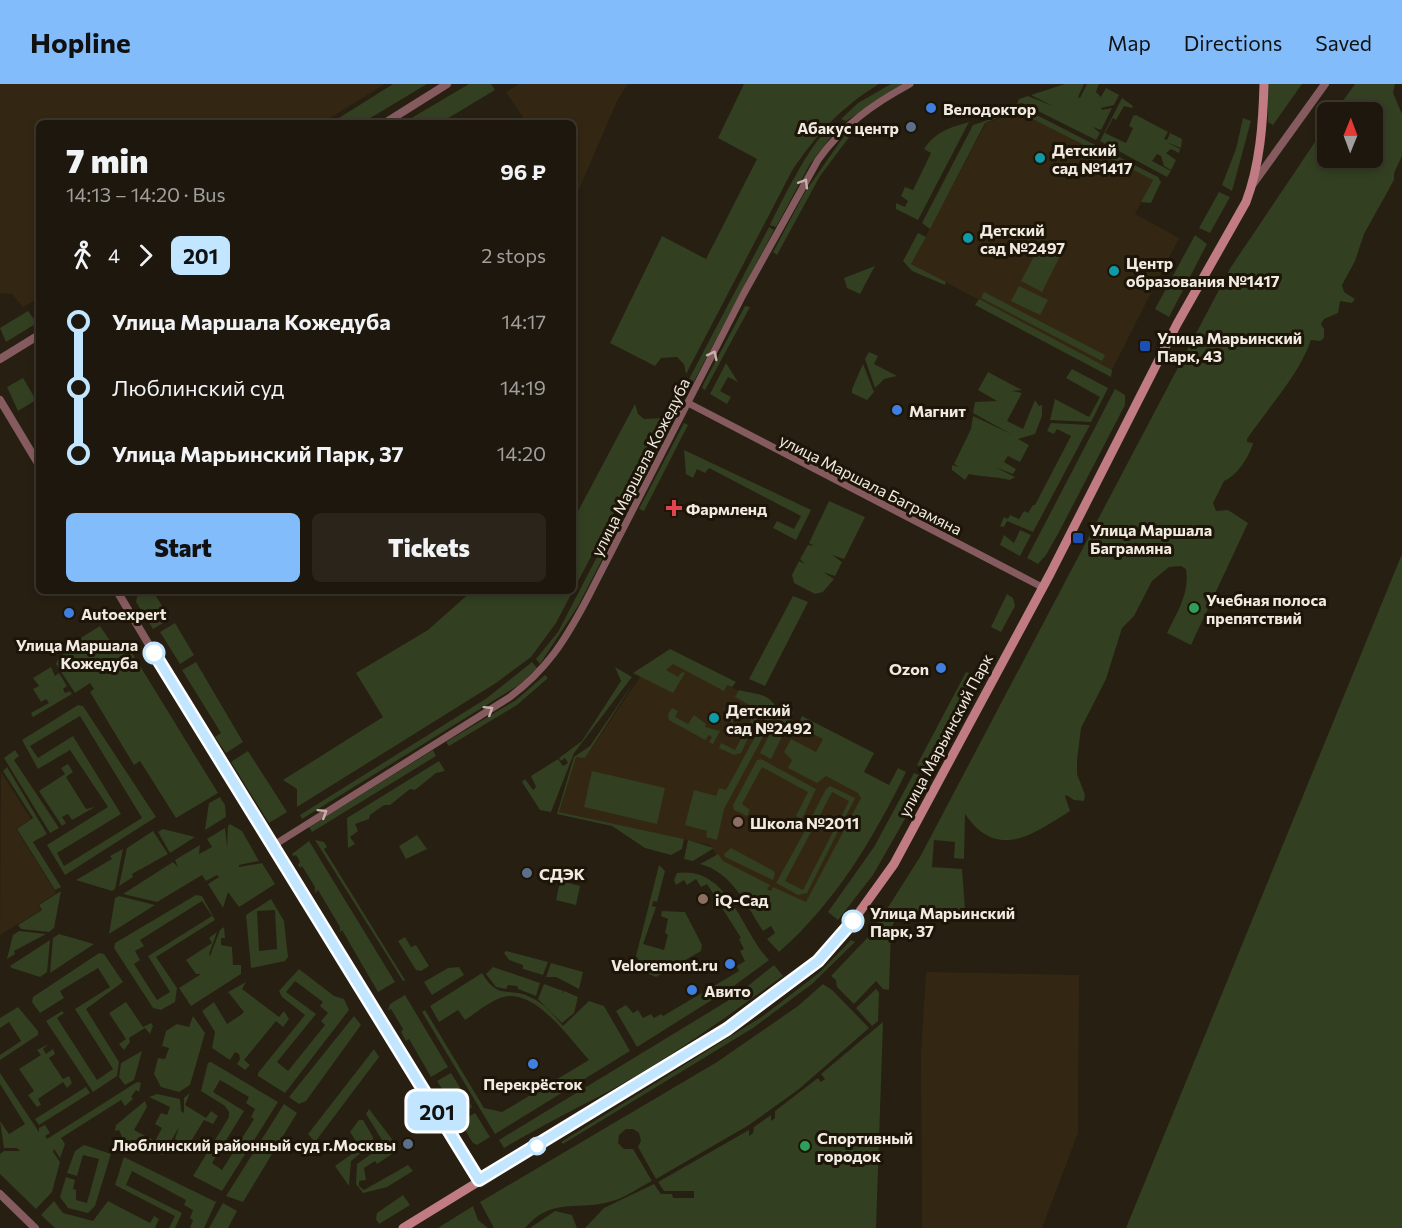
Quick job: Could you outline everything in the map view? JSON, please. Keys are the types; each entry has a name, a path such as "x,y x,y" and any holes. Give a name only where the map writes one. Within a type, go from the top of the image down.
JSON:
{"main road":[{"path":"1252,185 1262,124 1264,84"},
{"name":"улица Марьинский Парк","path":"404,1228 727,1029 818,961 853,921 894,864 1042,587 1177,324 1246,202 1252,185"}],"street":[{"path":"390,120 447,84"},
{"name":"улица Маршала Кожедуба","path":"274,845 510,697 545,667 563,644 818,160 832,141 855,119 910,84"},
{"name":"улица Марьинский Парк","path":"1252,185 1325,84"},
{"path":"0,359 36,336"},
{"path":"0,400 36,460"},
{"name":"улица Маршала Баграмяна","path":"688,403 1042,587"},
{"path":"119,594 205,739 274,845 479,1180"},
{"path":"0,1194 35,1228"}],"shaded area":[{"path":"0,84 385,84 327,120 36,120 36,300 23,307 12,294 0,293"},
{"path":"519,84 628,84 618,99 576,196 576,120 525,120 506,92"},
{"path":"1021,111 1153,180 1135,214 1179,238 1112,370 911,264 986,123"},
{"name":"Школа №2011","path":"679,659 834,742 883,798 805,915 758,916 710,845 559,812 576,756 585,758 642,674"},
{"path":"1,772 31,819 16,829 56,893 38,905 41,910 0,935"},
{"path":"926,972 1079,975 1078,1133 1042,1228 922,1228 921,1055"}],"green space":[{"path":"393,84 427,84 367,120 336,120"},
{"path":"469,84 491,84 495,90 445,120 408,120"},
{"path":"744,84 879,84 853,102 831,122 793,169 686,374 684,364 677,357 661,358 655,366 610,343 662,236 706,259 757,159 718,138"},
{"path":"891,84 903,84 846,121 841,119 858,103"},
{"path":"1065,84 1084,84 1078,97 1080,98 1087,84 1099,84 1096,92 1101,97 1106,88 1119,95 1114,105 1101,108 1102,110 1112,108 1101,130 1093,127 1100,133 1096,140 1022,103 1017,104 1019,99 1028,96 1053,106 1031,95"},
{"path":"1268,84 1302,84 1273,125 1268,122"},
{"path":"1355,84 1395,84 1393,93 1402,114 1402,156 1394,173 1394,180 1364,234 1355,261 1342,285 1344,292 1355,299 1352,303 1340,301 1338,313 1324,319 1321,324 1324,329 1324,338 1320,341 1311,340 1291,379 1247,439 1247,442 1253,443 1246,460 1238,471 1224,481 1213,503 1216,511 1228,510 1248,523 1191,645 1167,633 1182,602 1187,578 1186,569 1181,566 1169,567 1152,581 1134,616 1122,628 1106,679 1081,728 1077,774 1085,795 1084,801 1074,800 1066,795 1070,811 1029,835 1015,839 1002,840 990,837 977,828 965,814 964,859 954,858 955,842 934,840 932,867 962,869 965,909 959,914 951,915 914,911 896,915 891,931 889,990 883,989 876,981 854,1004 837,987 836,980 831,976 871,934 920,857 1231,267 1317,139 1317,168 1383,168 1383,102 1342,102"},
{"path":"1122,98 1133,106 1132,108 1124,106 1116,120 1113,118 1105,133 1126,143 1133,128 1129,126 1133,116 1136,115 1168,132 1164,139 1167,140 1170,133 1182,139 1181,148 1166,142 1180,149 1179,153 1171,149 1166,153 1176,160 1171,170 1164,166 1161,156 1157,154 1152,161 1171,171 1167,177 1100,141"},
{"path":"1023,108 1158,177 1161,182 1151,203 1141,202 1153,180 1019,112"},
{"path":"1012,112 985,123 930,229 922,223 973,125"},
{"path":"1243,118 1251,121 1232,191 1222,185 1236,149"},
{"path":"969,122 918,220 896,209 896,203 905,207 908,201 901,196 905,187 913,190 931,153 924,149 928,143 944,131"},
{"path":"836,124 837,129 810,164 776,227 770,225 809,152 828,129"},
{"path":"846,133 850,136 820,176 777,255 773,252 805,192"},
{"path":"1219,192 1230,197 1210,233 1199,228"},
{"path":"769,227 774,230 693,383 688,381"},
{"path":"918,233 926,237 911,264 946,282 945,285 912,271 903,261"},
{"path":"1195,235 1207,244 1169,317 1155,309"},
{"path":"1041,243 1061,254 1042,292 1021,281"},
{"path":"875,266 860,294 847,288 844,278"},
{"path":"1019,286 1048,300 1040,315 1011,301"},
{"path":"984,292 1105,355 1102,361 981,298"},
{"path":"979,299 1112,370 1111,377 975,305"},
{"path":"745,306 750,307 705,390 702,388 704,383"},
{"path":"28,311 36,322 6,342 0,328"},
{"path":"869,352 878,356 874,364 897,376 884,379 875,388 865,359"},
{"path":"726,363 738,382 728,377 720,391 731,397 727,404 710,394"},
{"path":"863,364 874,392 867,400 852,393"},
{"path":"1072,369 1108,388 1091,422 1050,420 1055,399 1089,417 1100,397 1066,378"},
{"path":"988,372 1022,390 1012,391 1022,393 1007,421 1023,429 1035,400 1039,406 1042,405 1042,416 1035,434 1018,439 1029,445 1020,462 1008,456 1004,462 1016,469 1013,474 995,467 1015,477 1010,480 969,474 965,480 952,470 952,465 959,467 954,464 971,429 973,416 1011,434 973,413 975,402 997,401 978,390"},
{"path":"23,378 36,400 18,411 7,387"},
{"path":"1115,389 1125,395 1125,405 1059,532 1038,564 1027,558"},
{"path":"635,404 638,414 644,419 664,418 576,585 576,515"},
{"path":"670,416 675,418 578,606 540,664 536,659 558,632"},
{"path":"684,423 688,425 644,511 639,509"},
{"path":"1051,423 1090,425 1033,532 1007,521 1004,527 1000,526 1004,517 1008,519 1010,515 1019,519 1024,511 1028,513 1035,505 1071,436 1057,429 1054,434 1047,431"},
{"path":"684,450 811,510 796,540 773,528 777,521 794,529 801,516 709,468 705,473 697,469 693,478 686,474"},
{"path":"829,501 865,517 844,559 832,555 842,562 835,576 823,572 834,579 823,592 815,594 794,583 792,575 799,561 805,564 800,559 808,545 814,546 809,543"},
{"path":"1020,530 1031,535 1020,556 1000,545 1004,535 1014,543"},
{"path":"1402,554 1402,1228 1126,1228"},
{"path":"137,594 155,594 170,619 153,629 136,602"},
{"path":"469,594 571,594 556,623 531,657 496,683 297,807 297,789 283,780 383,717 356,673 428,630"},
{"path":"1007,594 1013,598 1015,606 1001,632 991,627"},
{"path":"793,596 808,602 765,686 749,679"},
{"path":"175,623 194,655 180,664 160,632"},
{"path":"100,626 119,654 129,648 218,793 176,818 140,761 134,765 90,692 94,689 90,683 75,693 56,664 59,657 68,651 66,647"},
{"path":"670,649 736,682 732,687 727,685 724,691 673,664 666,670 678,677 682,672 685,673 673,693 633,673"},
{"path":"196,662 243,742 226,753 215,737 221,733 182,670"},
{"path":"532,662 537,668 519,685 302,819 300,815 487,698"},
{"path":"51,667 55,676 59,673 67,686 63,689 65,693 70,691 72,694 33,717 31,713 49,703 46,699 41,702 33,689 39,686 33,678"},
{"path":"615,667 632,677 574,753 551,812 540,810 522,782 525,779 533,790 536,787 531,776 558,759 563,766 568,763 565,758 561,761 559,758 582,741 621,681"},
{"path":"966,672 980,678 932,772 929,772 917,765"},
{"path":"545,675 548,678 517,705 449,746 446,742 516,700"},
{"path":"636,679 585,758 576,757 559,812 684,839 682,849 671,855 645,848 612,826 557,814 574,757 590,746"},
{"path":"739,690 765,696 778,709 724,809 717,840 706,837 707,831 685,825 694,790 716,796 719,788 726,790 767,715 735,697"},
{"path":"732,702 754,714 757,719 741,753 734,755 719,748 721,743 735,750 751,720 738,712 732,723 725,716"},
{"path":"78,705 83,706 156,817 65,875 47,845 108,807 70,750 38,769 22,740","holes":["80,716 142,818 64,866 57,853 121,814 73,736 38,758 30,746"]},
{"path":"783,707 794,712 771,759 760,753"},
{"path":"672,708 678,711 675,717 688,724 694,715 706,724 705,727 720,731 713,744 709,742 712,737 709,735 705,740 669,720 668,714"},
{"path":"802,716 874,753 864,772 889,785 898,768 906,772 866,845 836,891 779,952 767,939 775,933 771,926 763,931 730,882 711,868 700,864 718,854 723,861 770,885 767,889 771,891 773,887 806,902 861,798 858,793 826,776 817,783 788,768 792,760 784,752 791,739 816,752 823,739 803,729 800,734 795,731"},
{"path":"15,750 19,756 14,760 59,828 50,833 4,758"},
{"path":"433,750 436,756 312,832 309,827"},
{"path":"248,751 287,812 269,823 231,762"},
{"path":"761,759 816,789 802,819 796,816 808,792 762,767 742,804 750,810 747,816 734,810 733,805 757,760"},
{"path":"439,761 445,771 436,773 415,790 410,789 390,805 384,805 370,815 369,819 355,824 358,831 350,837 355,844 348,848 347,818"},
{"path":"68,764 73,772 66,777 86,809 95,807 72,820 68,814 62,817 66,823 62,826 39,791 65,774 61,768"},
{"path":"7,767 47,834 33,842 61,887 55,890 17,829 33,818 3,771"},
{"path":"592,771 665,788 657,824 584,807"},
{"path":"914,773 923,777 926,782 873,875 838,920 828,912 874,847"},
{"path":"830,786 855,798 807,893 798,895 776,883 806,829 811,832 785,881 803,890 849,801 832,792 815,825 809,822 826,789"},
{"path":"220,797 225,805 226,817 205,830 209,803"},
{"path":"230,824 242,831 259,861 239,865 239,867 262,863 275,884 239,907 228,892 223,908 208,884 219,877 217,875 206,881 202,875 157,902 123,894 173,862 178,867 175,860 200,845 199,854 212,847 207,839 225,828 227,847"},
{"path":"163,829 195,837 170,853 158,832"},
{"path":"153,831 168,854 132,874 133,877 119,886 127,848"},
{"path":"417,835 427,849 406,859 399,846"},
{"path":"315,840 324,842 327,847 324,849 405,980 403,981"},
{"path":"688,840 714,848 693,861 684,859"},
{"path":"309,841 395,982 378,992 342,930 340,932 340,927 318,890 315,893 315,887 302,866 300,868 298,865 300,862 296,855 292,854"},
{"path":"731,848 772,870 775,873 773,880 725,857 724,854"},
{"path":"123,849 115,889 112,891 76,880 112,859 110,856"},
{"path":"659,865 665,871 657,902 653,901 652,906 656,907 643,944 664,950 668,935 665,933 668,919 661,916 662,911 685,912 702,945 701,951 656,977 649,974 636,956"},
{"path":"677,873 695,874 709,880 722,890 769,960 731,988 637,1047 616,1011 626,1005 633,1013 638,1010 643,1018 651,1014 654,1018 661,1014 663,1016 739,971 737,966 745,961 740,951 744,949 739,939 741,938 707,884 701,887 696,879 687,885 684,880 676,885 674,880"},
{"path":"560,881 580,886 576,905 556,900"},
{"path":"61,891 54,928 49,932 21,929 18,925 42,910 39,905"},
{"path":"196,895 202,896 215,920 156,957 177,988 175,1002 161,1010 153,1008 114,948 115,943","holes":["202,901 212,916 148,956 170,992 157,1000 134,964 140,960 135,951 144,946 140,940"]},
{"path":"119,896 155,905 109,934 115,898"},
{"path":"271,899 284,921 288,957 285,961 251,968 246,915","holes":["275,910 277,949 259,951 257,911"]},
{"path":"224,927 225,938 221,938 221,945 232,947 233,965 241,965 241,974 191,1006 179,988 201,974 196,974 186,960 212,943 209,938 217,932 210,956 220,930"},
{"path":"19,931 46,934 14,951 15,954 7,959 13,935"},
{"path":"59,934 94,944 50,973 53,938"},
{"path":"405,937 411,947 416,945 429,966 421,971 416,970 398,941"},
{"path":"50,940 47,972 40,977 10,966"},
{"path":"851,940 855,942 812,984 753,1028 563,1144 561,1142 763,1016 820,972"},
{"path":"506,951 548,962 543,975 523,969 523,965 509,960 504,953"},
{"path":"99,953 104,954 123,982 86,1009 119,1062 117,1076 93,1092 46,1021 62,1011 64,1013 57,1018 97,1080 113,1069 75,1009 110,987 98,968 60,991 64,998 40,1013 32,1002 33,997"},
{"path":"551,963 583,972 579,989 556,977 546,977"},
{"path":"774,965 783,976 692,1040 621,1085 504,1148 499,1140 734,997"},
{"path":"459,967 464,975 432,995 424,982 448,968"},
{"path":"493,967 540,983 536,996 518,989 517,986 508,985 506,989 496,987 486,974"},
{"path":"299,969 334,996 344,999 349,1010 285,1093 258,1076 258,1073 305,1015 282,997 279,991","holes":["295,981 323,1002 320,1006 328,1013 321,1021 325,1025 288,1071 277,1062 316,1014 286,992"]},
{"path":"482,973 494,988 525,995 538,1001 563,1026 589,1001 604,1006 630,1051 495,1134 422,1012 425,1010 484,1108 502,1112 589,1060 554,1020 533,1003 522,998 511,996 499,999 465,1020 458,1010 439,1022 430,1006"},
{"path":"246,982 242,989 279,1017 284,1011 289,1019 283,1027 276,1021 244,1060 250,1065 245,1070 237,1064 240,1059 239,1054 235,1052 230,1060 212,1048 215,1032 202,1011 214,1002 227,1024 244,1012 228,992"},
{"path":"544,984 563,991 562,994 564,991 578,997 574,1013 562,1023 538,999"},
{"path":"823,984 832,990 869,1028 799,1089 749,1125 656,1179 638,1147 641,1141 639,1133 633,1129 626,1129 619,1135 618,1143 624,1149 633,1149 652,1181 614,1201 564,1207 545,1212 525,1228 494,1228 480,1202 717,1062 798,1006"},
{"path":"876,989 879,993 878,1021 872,1026 856,1008"},
{"path":"405,995 448,1067 431,1077 409,1039 406,1041 401,1032 403,1029 391,1009 388,1010 390,1004"},
{"path":"126,1002 143,1027 151,1023 153,1026 150,1034 145,1028 129,1038 130,1042 124,1050 119,1044 126,1039 109,1013"},
{"path":"18,1007 38,1031 38,1035 0,1060 0,1055 21,1041 9,1022 0,1028 0,1018"},
{"path":"193,1016 205,1033 190,1085 179,1092 161,1087 154,1074 158,1058 165,1059 169,1048 162,1046 166,1031 177,1024 189,1027"},
{"path":"354,1016 361,1025 306,1101 299,1104 289,1097"},
{"name":"Спортивный городок","path":"883,1022 876,1228 585,1228 604,1208 654,1184 661,1194 672,1194 673,1198 694,1198 694,1191 664,1191 658,1182 749,1130 749,1136 753,1133 754,1127 771,1115 771,1121 775,1118 775,1111 818,1078 821,1082 825,1079 821,1074"},
{"path":"49,1044 43,1049 46,1054 53,1049 55,1054 49,1058 63,1079 69,1076 72,1083 67,1088 63,1082 38,1099 41,1105 37,1107 28,1095 34,1091 19,1069 41,1055 37,1050"},
{"path":"374,1049 379,1057 315,1142 308,1134"},
{"path":"142,1051 134,1080 125,1085 119,1077 121,1063"},
{"path":"211,1062 278,1102 222,1191 193,1176 229,1117 225,1106 201,1091 208,1063","holes":["220,1080 249,1097 246,1103 255,1109 251,1117 254,1119 222,1170 212,1163 244,1111 213,1092"]},
{"path":"0,1073 39,1132 39,1128 45,1125 50,1133 45,1136 47,1139 137,1082 141,1083 139,1092 136,1090 131,1097 133,1099 125,1106 121,1100 61,1138 65,1144 60,1158 54,1149 53,1152 60,1162 52,1192 36,1209 0,1174 0,1154 4,1151 20,1151 17,1148 4,1148 0,1121 9,1134 25,1124 0,1084"},
{"path":"451,1073 472,1107 459,1115 437,1081"},
{"path":"86,1087 90,1093 39,1125 35,1119"},
{"path":"190,1093 185,1105 206,1118 211,1111 218,1116 213,1124 204,1120 188,1146 175,1139 179,1127 163,1155 135,1140 131,1147 119,1141 123,1139 119,1130 115,1131 116,1125 145,1101 147,1107 134,1130 155,1141 162,1128 155,1124 161,1113 167,1115 170,1107 149,1097 157,1094 180,1099 181,1111 184,1113 184,1098"},
{"path":"284,1104 297,1113 243,1202 226,1196"},
{"path":"369,1109 395,1143 392,1154 377,1164 375,1161 364,1168 366,1180 359,1181 359,1186 364,1190 408,1165 413,1171 387,1187 363,1193 356,1184 357,1164 381,1147 382,1140 366,1114"},
{"path":"475,1113 490,1137 477,1145 473,1143 460,1122"},
{"path":"359,1120 363,1120 373,1137 372,1144 351,1161 349,1186 335,1166 360,1148 350,1132"},
{"path":"84,1145 111,1154 95,1206 88,1213 68,1208 60,1197 66,1177 75,1180 73,1189 76,1190 76,1200 87,1203 99,1159 83,1155 77,1176 67,1173 75,1151"},
{"path":"124,1157 216,1202 204,1228 190,1228 193,1210 184,1205 186,1200 132,1171 126,1185 182,1213 175,1228 169,1228 175,1216 115,1185"},
{"path":"403,1195 410,1205 379,1224 376,1219 377,1213"},
{"path":"54,1201 63,1213 93,1221 108,1201 150,1223 154,1216 159,1219 155,1228 55,1228 41,1215"},
{"path":"223,1203 237,1211 228,1228 209,1228"},
{"path":"473,1206 478,1220 488,1228 438,1228"},
{"path":"555,1211 572,1215 577,1228 530,1228"}],"bus line":[{"name":"201","path":"154,653 479,1180 727,1029 818,961 853,921"}],"place":[{"name":"Велодоктор","path":"931,108"},
{"name":"Абакус центр","path":"911,127"},
{"name":"Детский сад №1417","path":"1040,158"},
{"name":"Детский сад №2497","path":"968,238"},
{"name":"Центр образования №1417","path":"1114,271"},
{"name":"Улица Марьинский Парк, 43","path":"1145,346"},
{"name":"Магнит","path":"897,410"},
{"name":"Фармленд","path":"674,508"},
{"name":"Улица Маршала Баграмяна","path":"1078,538"},
{"name":"Учебная полоса препятствий","path":"1194,608"},
{"name":"Autoexpert","path":"69,613"},
{"name":"Улица Маршала Кожедуба","path":"154,653"},
{"name":"Ozon","path":"941,668"},
{"name":"Детский сад №2492","path":"714,718"},
{"name":"Школа №2011","path":"738,822"},
{"name":"СДЭК","path":"527,873"},
{"name":"iQ-Сад","path":"703,899"},
{"name":"Улица Марьинский Парк, 37","path":"853,921"},
{"name":"Veloremont.ru","path":"730,964"},
{"name":"Авито","path":"692,990"},
{"name":"Перекрёсток","path":"533,1064"},
{"name":"Люблинский районный суд г.Москвы","path":"408,1144"},
{"name":"Спортивный городок","path":"805,1146"}]}
